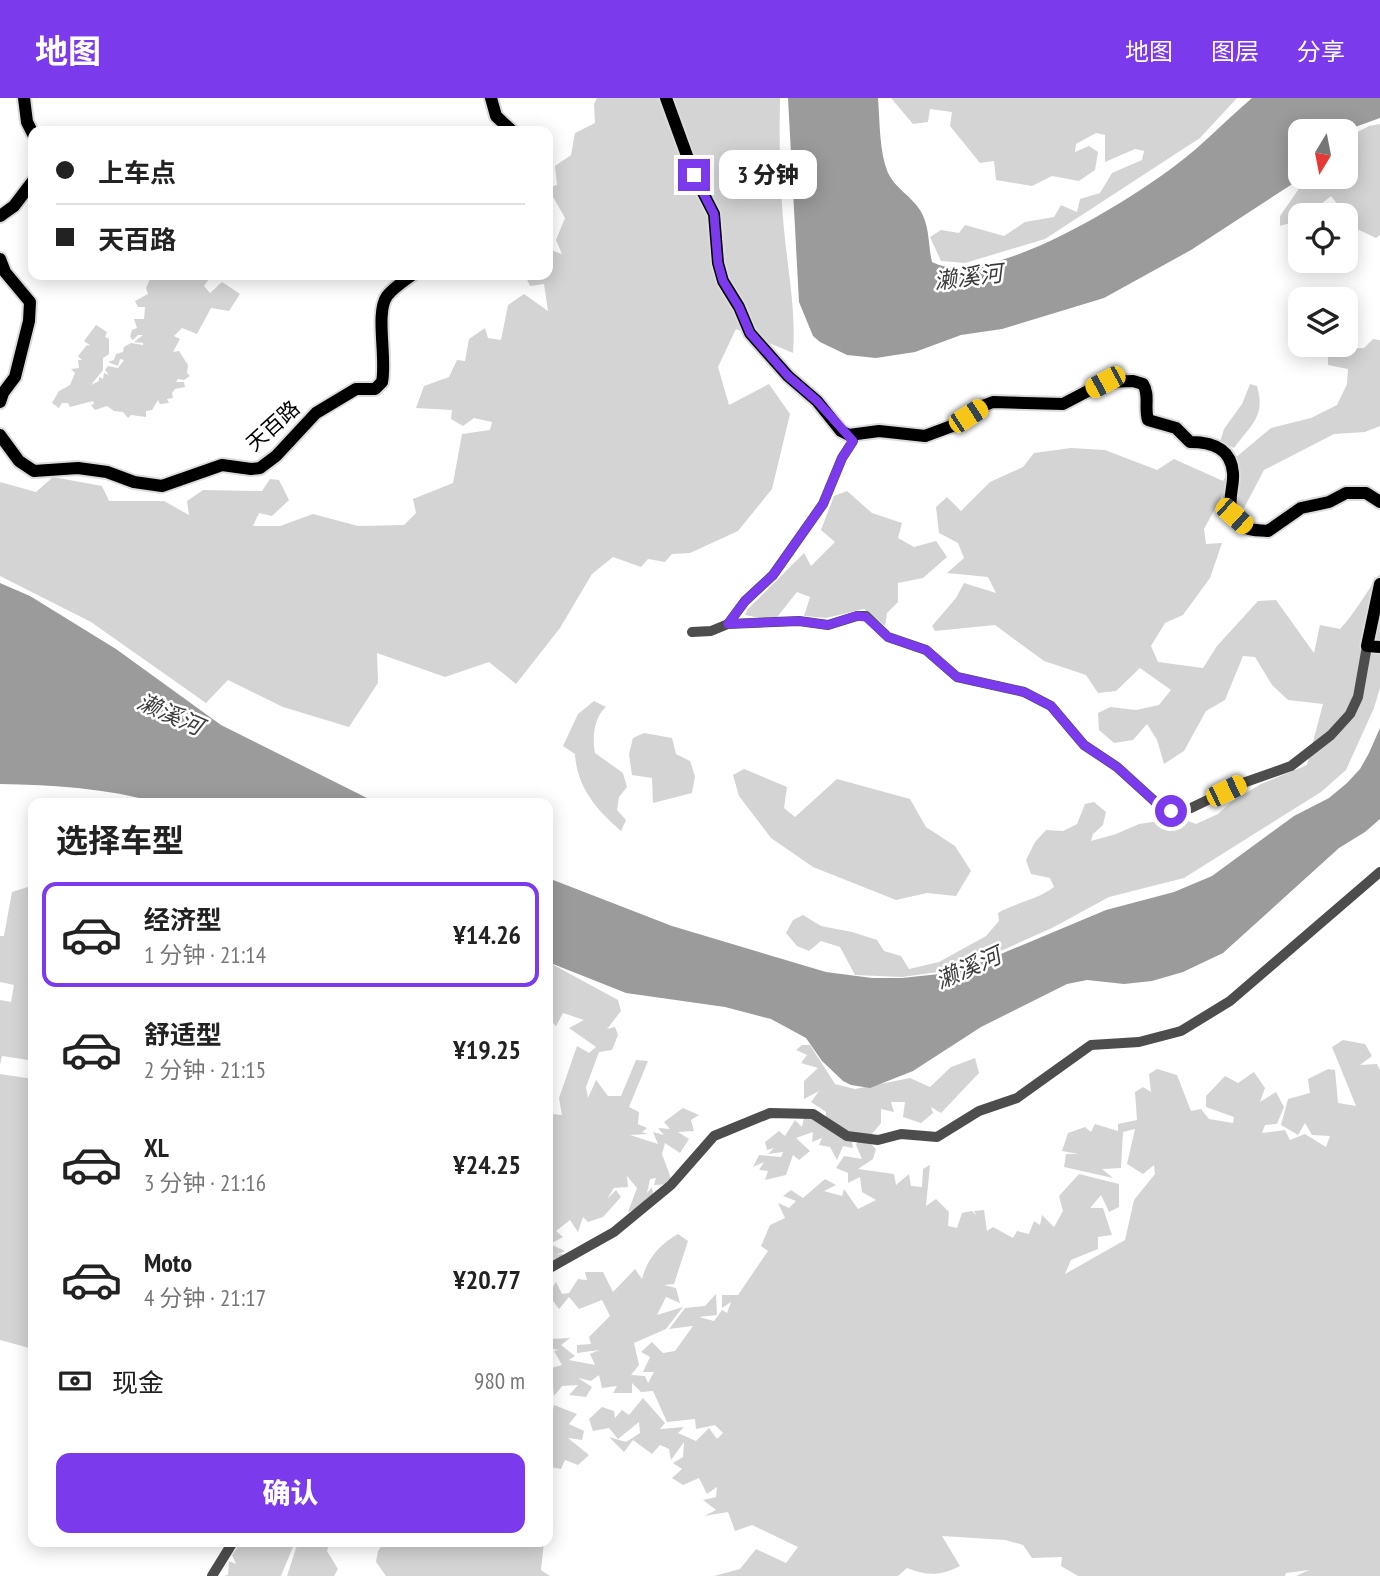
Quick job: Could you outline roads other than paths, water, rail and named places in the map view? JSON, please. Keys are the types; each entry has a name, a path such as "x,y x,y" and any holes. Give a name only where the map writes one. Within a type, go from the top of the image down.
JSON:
{"main road":[{"path":"24,98 29,126"},
{"path":"491,98 496,116 507,126"},
{"path":"666,98 694,175 714,214 718,263 723,281 739,307 750,333 788,376 817,401 841,431 849,435 879,431 925,436 952,426 993,402 1063,404 1105,382 1133,381 1143,384 1147,392 1145,410 1149,419 1176,428 1190,442 1209,442 1224,453 1233,471 1230,508 1234,516 1248,529 1268,531 1301,508 1329,502 1346,493 1366,493 1380,502"},
{"path":"0,216 14,206 28,188"},
{"path":"0,259 5,272 30,302 29,321 15,377 0,402"},
{"name":"天百路","path":"0,435 19,461 34,471 78,468 107,472 134,482 162,486 222,465 260,468 283,449 316,413 356,389 375,389 382,382 385,363 382,307 386,297 406,280"},
{"path":"1373,647 1380,584"}],"street":[{"path":"728,624 745,601 773,575 823,504 842,458 853,441 849,435"},
{"path":"692,632 711,632 728,624 799,621 828,625 856,616 866,617 888,637 926,650 957,677 1024,692 1051,706 1084,745 1117,767 1161,807 1171,811 1191,808 1243,783 1291,766 1331,735 1350,714 1373,647"},
{"path":"553,1266 614,1232 671,1185 714,1136 770,1113 813,1114 847,1136 878,1140 901,1134 937,1137 979,1111 1017,1098 1091,1045 1139,1042 1181,1031 1230,1002 1380,872"},
{"path":"212,1576 230,1547"}],"water":[{"name":"濑溪河","path":"788,98 878,98 881,146 888,173 923,216 932,262 956,268 987,264 1021,253 1093,219 1176,165 1252,98 1380,98 1380,118 1358,126 1358,119 1288,119 1288,187 1191,250 1104,298 1002,329 961,335 915,352 876,358 847,355 820,342 813,336 799,302"},
{"name":"濑溪河","path":"0,583 30,596 116,649 221,725 367,798 137,798 80,788 0,784"},
{"name":"濑溪河","path":"1380,728 1380,819 1339,848 1223,953 1183,972 1152,981 1124,984 1087,980 1067,984 981,1027 913,1071 870,1088 843,1081 822,1061 806,1038 771,1019 725,1007 626,993 553,964 553,880 672,926 826,972 872,978 902,978 958,972 1106,910 1174,892 1212,876 1294,816 1329,798 1360,769"}]}
